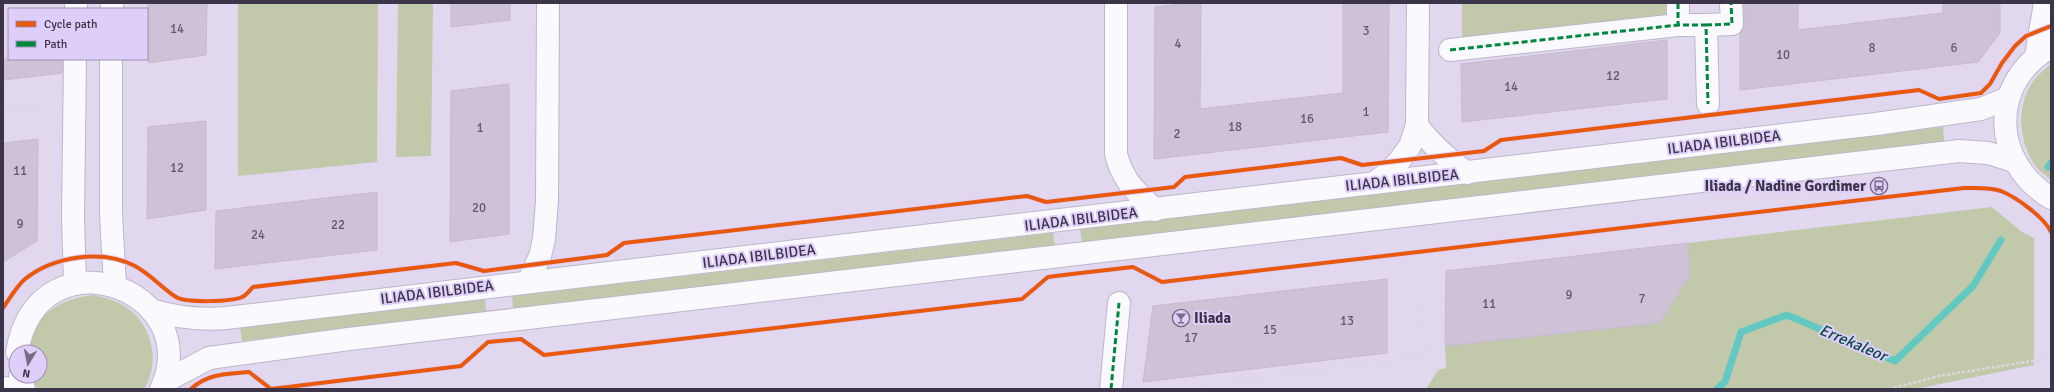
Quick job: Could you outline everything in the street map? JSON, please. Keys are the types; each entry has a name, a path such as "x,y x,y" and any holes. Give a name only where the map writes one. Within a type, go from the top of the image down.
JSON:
{"street":[{"path":"528,282 540,256 544,239 547,200 548,3"},
{"path":"1116,3 1116,154 1119,167 1125,180 1155,210"},
{"path":"1374,184 1388,173 1400,160 1410,146 1417,125 1418,3"},
{"path":"1678,3 1678,25"},
{"path":"1450,50 1678,25 1732,24 1731,3"},
{"path":"2045,3 2045,48 2024,68 2015,82 2008,98 2005,130 2008,146 2014,160 2024,176 2038,190 2051,198"},
{"path":"1706,25 1708,104"},
{"path":"75,60 73,217 75,284"},
{"path":"112,60 111,215 115,285"},
{"name":"ILIADA IBILBIDEA","path":"151,310 170,316 200,320 213,319 1155,210 1955,114 1981,109 2008,98"},
{"path":"1417,125 1427,138 1444,155 1467,173"},
{"path":"162,385 209,358 364,338 1959,151 1988,153 2014,160"},
{"path":"14,341 26,321 42,301 63,288 75,284 95,282 115,285 135,295 151,310 162,330 168,352 168,366 162,385"},
{"path":"1111,389 1119,303"},
{"path":"3,388 10,389"}],"path":[{"path":"3,109 50,103"},
{"path":"1182,389 1426,356 1418,267"},
{"path":"1889,389 1939,376 2051,358"},
{"path":"508,374 510,389"}],"green space":[{"path":"238,3 378,3 377,162 238,176"},
{"path":"398,3 433,3 431,156 396,157"},
{"path":"1462,3 1668,3 1668,19 1462,43"},
{"path":"2051,64 2051,180 2037,168 2031,158 2026,147 2021,124 2024,100 2029,89 2035,79"},
{"path":"1943,127 1944,141 1082,243 1080,229"},
{"path":"1992,207 2022,232 2034,238 2034,365 1916,389 1426,389 1438,370 1446,368 1445,346 1660,323 1690,275 1688,243"},
{"path":"1053,233 1055,246 513,309 512,296"},
{"path":"93,295 112,300 126,307 138,318 149,337 153,358 152,369 144,389 37,389 35,384 48,384 48,344 30,344 36,328 49,311 58,305 80,297"},
{"path":"485,299 486,312 242,341 240,328"}],"building":[{"path":"148,3 207,3 206,55 148,63"},
{"path":"451,3 510,3 510,20 451,27"},
{"path":"1201,3 1200,109 1343,93 1343,3 1389,3 1388,132 1154,159 1155,7"},
{"path":"1744,3 1798,3 1798,30 1943,13 1943,3 2000,3 2000,33 1978,62 1740,90 1740,33 1744,24"},
{"path":"1667,40 1667,99 1462,122 1461,64"},
{"path":"3,59 62,60 62,73 3,80"},
{"path":"509,84 509,234 450,242 451,91"},
{"path":"206,121 206,210 147,219 148,127"},
{"path":"38,139 37,241 3,262 3,143"},
{"path":"377,192 377,250 215,269 216,211"},
{"path":"1688,243 1690,275 1660,323 1445,346 1446,271"},
{"path":"1387,279 1387,353 1143,382 1153,306"}],"waterway":[{"name":"Errekaleor","path":"2048,167 2051,163"},
{"name":"Errekaleor","path":"1717,389 1725,382 1741,332 1787,315 1895,361 1973,286 2001,240"}],"marked path":[{"path":"1678,3 1678,25 1706,25 1708,104"},
{"path":"1706,25 1732,24 1731,3"},
{"path":"1450,50 1678,25"},
{"path":"1111,389 1119,303"}],"cycle path":[{"path":"3,308 25,279 50,265 64,260 78,258 108,258 122,261 140,269 176,297 198,301 219,301 236,299 246,294 253,287 456,263 484,271 607,255 624,243 1027,196 1046,202 1174,187 1185,177 1341,158 1362,165 1484,151 1501,140 1919,90 1939,99 1981,93 1990,84 2002,63 2015,46 2026,36 2051,26"},
{"path":"191,389 211,377 233,373 249,372 271,389 461,366 488,342 521,339 544,355 1022,299 1048,277 1133,267 1162,282 1964,188 1992,189 2007,194 2036,214 2051,232"}],"place":[{"name":"Iliada / Nadine Gordimer","path":"1879,186"},
{"name":"Iliada","path":"1181,318"}]}
